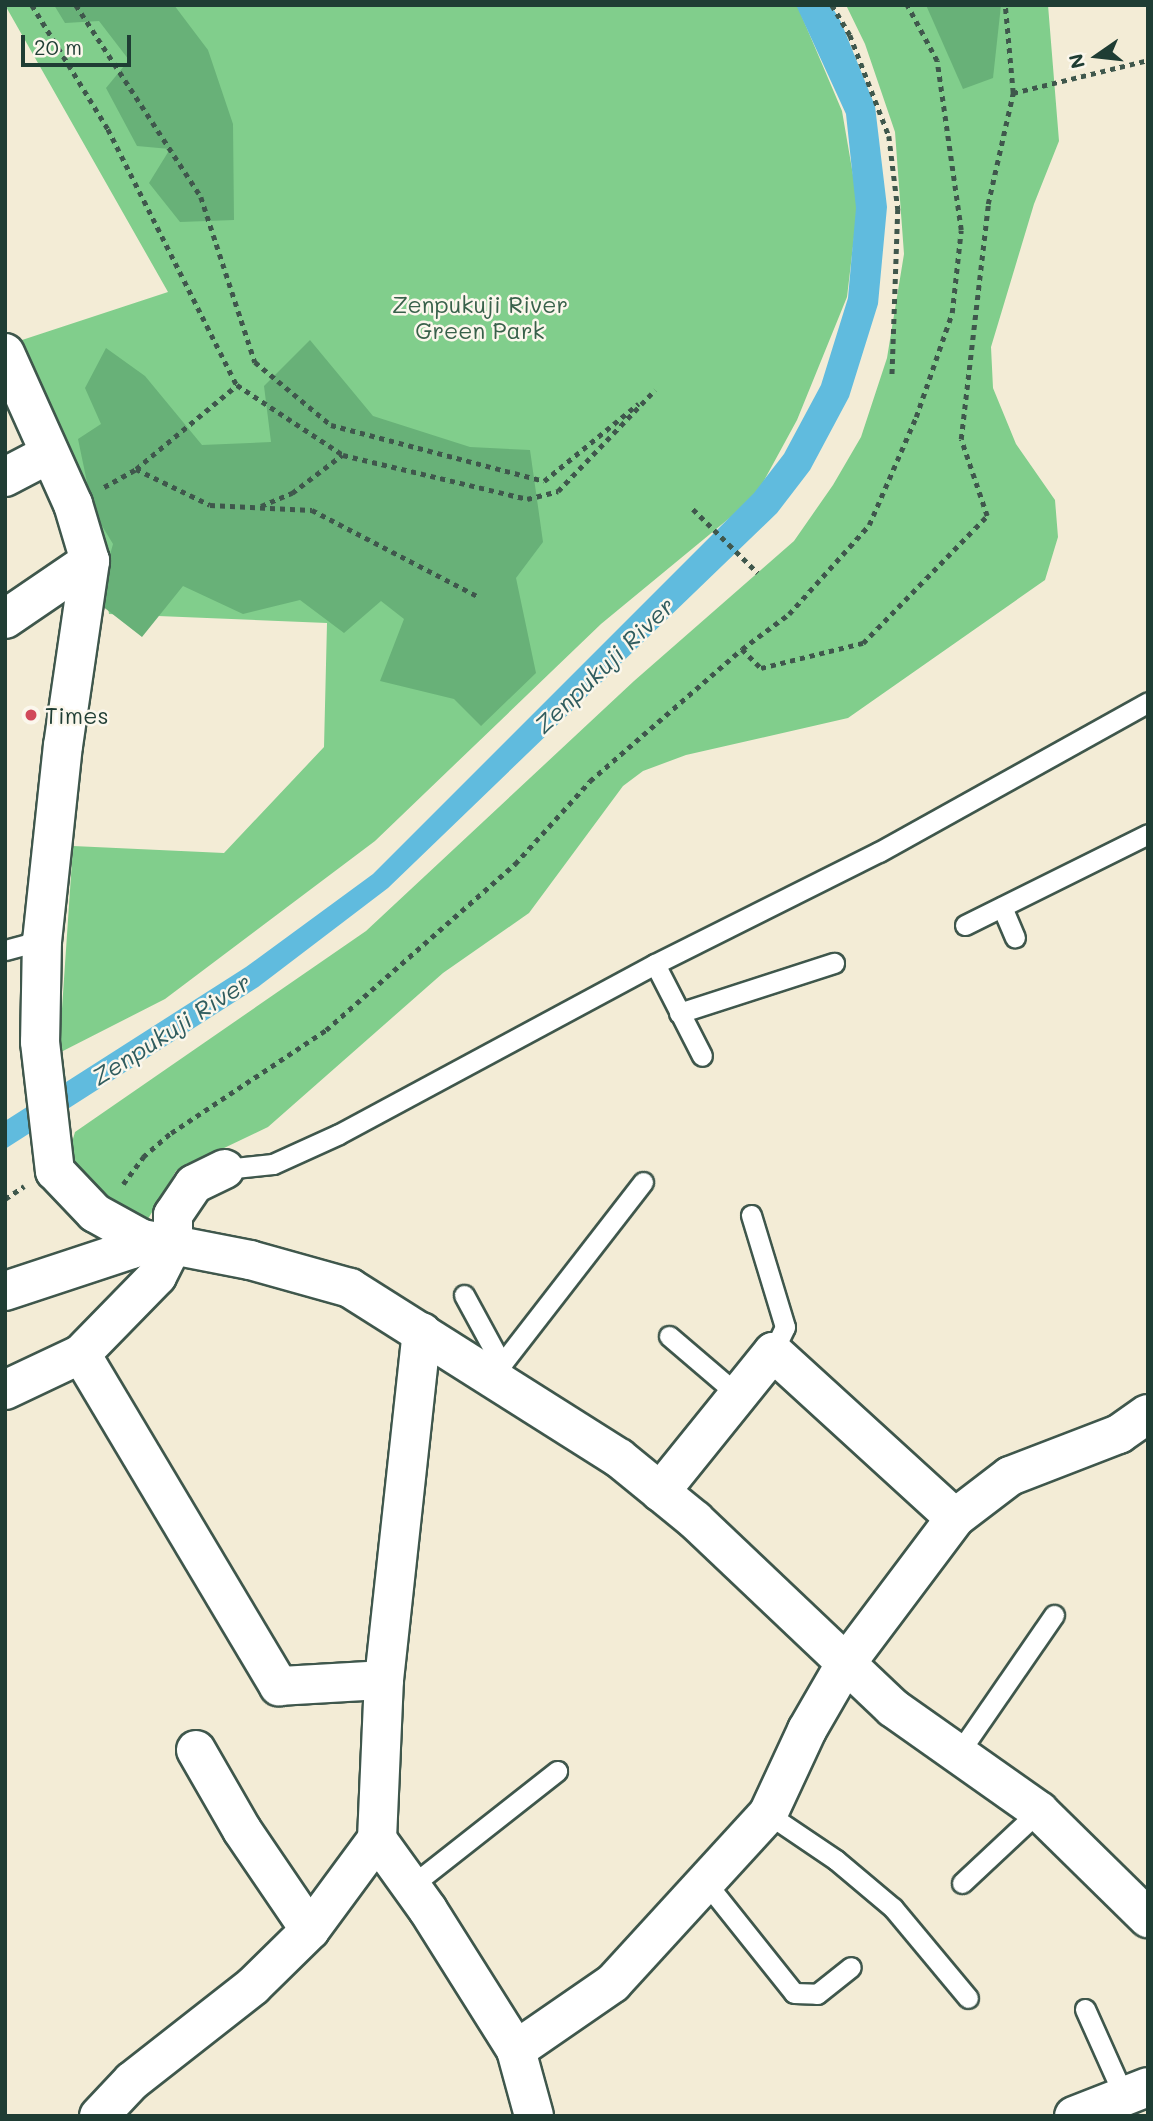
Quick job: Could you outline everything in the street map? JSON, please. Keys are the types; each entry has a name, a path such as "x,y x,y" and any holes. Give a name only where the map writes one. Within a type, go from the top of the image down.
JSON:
{"street":[{"path":"5,353 30,403 47,455 73,504 90,561 63,745 42,940 43,1064 55,1171 71,1191 96,1213 158,1242 350,1288 422,1332 497,1371 619,1458 695,1520 844,1666 892,1709 1039,1811 1148,1918"},
{"path":"5,477 47,455"},
{"path":"5,619 90,561"},
{"path":"5,1390 81,1354 157,1276 158,1242 194,1184 225,1169"},
{"path":"5,1291 158,1242"},
{"path":"99,2116 132,2081 253,1986 310,1930 377,1839 384,1680 422,1332"},
{"path":"660,1492 773,1352 955,1518"},
{"path":"81,1354 279,1686 384,1680"},
{"path":"516,2050 613,1983 707,1884 768,1814 807,1730 844,1666 955,1518 1010,1476 1119,1434 1148,1414"},
{"path":"196,1749 242,1830 310,1930"},
{"path":"377,1839 411,1886 516,2050 534,2116"},
{"path":"1074,2116 1136,2091"}],"lane":[{"path":"225,1169 273,1164 339,1134 654,964 879,852 1148,702"},
{"path":"965,925 1148,834"},
{"path":"1002,907 1016,937"},
{"path":"5,950 42,940"},
{"path":"679,1013 834,963"},
{"path":"654,964 702,1056"},
{"path":"464,1295 497,1371 643,1182"},
{"path":"751,1215 785,1327 773,1352"},
{"path":"669,1336 738,1395"},
{"path":"958,1754 1054,1615"},
{"path":"411,1886 557,1771"},
{"path":"962,1883 1039,1811"},
{"path":"768,1814 836,1860 893,1908 968,1998"},
{"path":"707,1884 794,1993 817,1994 851,1967"},
{"path":"1085,2009 1136,2091"}],"path":[{"path":"33,5 108,129 237,385 343,455 527,499 558,491 655,390 544,481 331,425 255,362 201,197 76,5"},
{"path":"832,5 850,35 889,136 898,209 892,378"},
{"path":"115,1196 143,1157 170,1133 326,1030 514,864 590,781 742,649 789,614 869,525 916,417 952,313 961,230 951,134 937,61 907,5"},
{"path":"742,649 761,668 863,643 987,516 961,439 988,204 1013,93 1005,5"},
{"path":"1013,93 1148,60"},
{"path":"73,504 136,470 237,385"},
{"path":"257,508 292,493 343,455"},
{"path":"136,470 210,505 312,510 477,596"},
{"path":"694,509 758,573"}],"green space":[{"name":"Zenpukuji River Green Park","path":"5,5 797,5 842,111 858,204 847,297 797,420 755,497 601,624 375,841 165,999 59,1053 73,846 224,853 324,747 327,623 109,614 102,567 43,389 19,341 168,292"},
{"path":"54,5 174,5 208,50 233,124 234,220 180,222 149,183 170,149 137,146 106,88 129,60 99,21 65,23"},
{"path":"846,5 1048,5 1059,141 1034,204 991,347 993,388 1016,444 1055,500 1058,537 1045,580 848,718 686,755 643,771 623,786 529,913 443,973 268,1127 176,1171 148,1219 96,1194 68,1156 75,1132 366,931 634,681 794,541 833,485 861,437 887,358 904,254 895,132 865,44"},
{"path":"926,5 1001,5 993,78 963,89"},
{"path":"310,340 373,416 470,447 530,450 543,542 516,578 536,673 481,726 454,699 380,681 404,619 381,601 344,633 300,600 243,614 183,586 142,637 97,602 113,544 93,511 78,439 101,424 85,388 106,348 145,376 202,445 271,442 264,386"}],"water":[{"name":"Zenpukuji River","path":"796,5 831,5 841,22 875,106 887,207 878,304 849,397 810,470 777,513 388,888 258,987 5,1149 5,1121 246,967 373,874 754,493 784,454 821,385 848,298 856,208 846,114"}],"place":[{"name":"Times","path":"31,715"}]}
